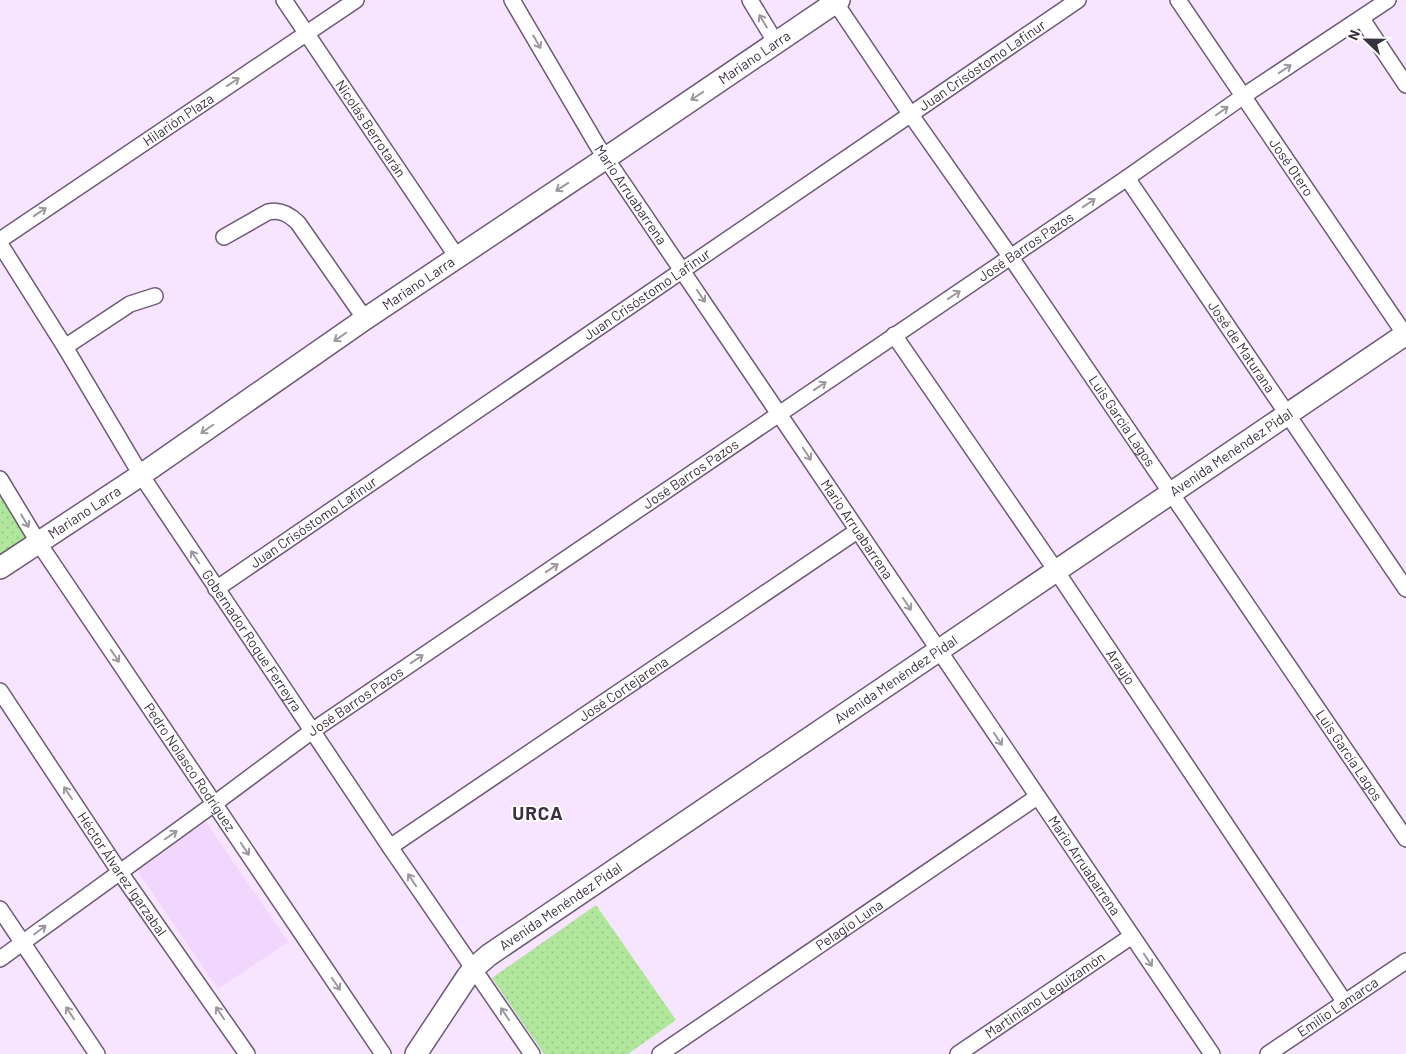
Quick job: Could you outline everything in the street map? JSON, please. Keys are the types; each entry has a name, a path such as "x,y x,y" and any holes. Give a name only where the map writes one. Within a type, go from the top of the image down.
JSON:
{"main road":[{"name":"Mariano Larra","path":"0,568 141,475 365,319 837,1"},
{"name":"Avenida Menéndez Pidal","path":"416,1054 474,968 506,944 1406,335"}],"street":[{"name":"Nicolás Berrotarán","path":"284,0 457,257"},
{"name":"Hilarión Plaza","path":"0,240 356,0"},
{"name":"Mario Arruabarrena","path":"512,0 606,158 1212,1054"},
{"path":"750,0 776,43"},
{"name":"Juan Crisóstomo Lafinur","path":"216,589 1078,0"},
{"name":"José Otero","path":"1178,0 1406,335"},
{"name":"José Barros Pazos","path":"0,959 312,731 1127,178 1244,96 1388,0"},
{"name":"Luis García Lagos","path":"837,1 911,115 1010,256 1406,839"},
{"path":"1362,19 1406,85"},
{"name":"José de Maturana","path":"1127,178 1406,589"},
{"path":"224,237 268,212 275,210 291,216 298,223 365,319"},
{"name":"Gobernador Roque Ferreyra","path":"0,244 65,347 141,475 390,847 532,1054"},
{"path":"65,347 130,304 155,296"},
{"name":"Araujo","path":"894,336 1057,572 1344,1002"},
{"name":"Pedro Nolasco Rodríguez","path":"0,479 38,542 383,1054"},
{"name":"José Cortejarena","path":"390,847 857,531"},
{"name":"Héctor Álvarez Igarzabal","path":"0,691 119,871 247,1054"},
{"name":"Pelagio Luna","path":"660,1054 1037,797"},
{"path":"0,908 94,1053"},
{"name":"Martiniano Leguizamón","path":"958,1054 1132,936"},
{"name":"Emilio Lamarca","path":"1268,1054 1406,961"}],"shaded area":[{"path":"206,822 288,942 218,989 136,869"}],"green space":[{"path":"0,498 28,538 0,557"},
{"path":"596,905 676,1020 628,1054 544,1054 492,978"}],"district":[{"name":"URCA","path":"538,813"}]}
